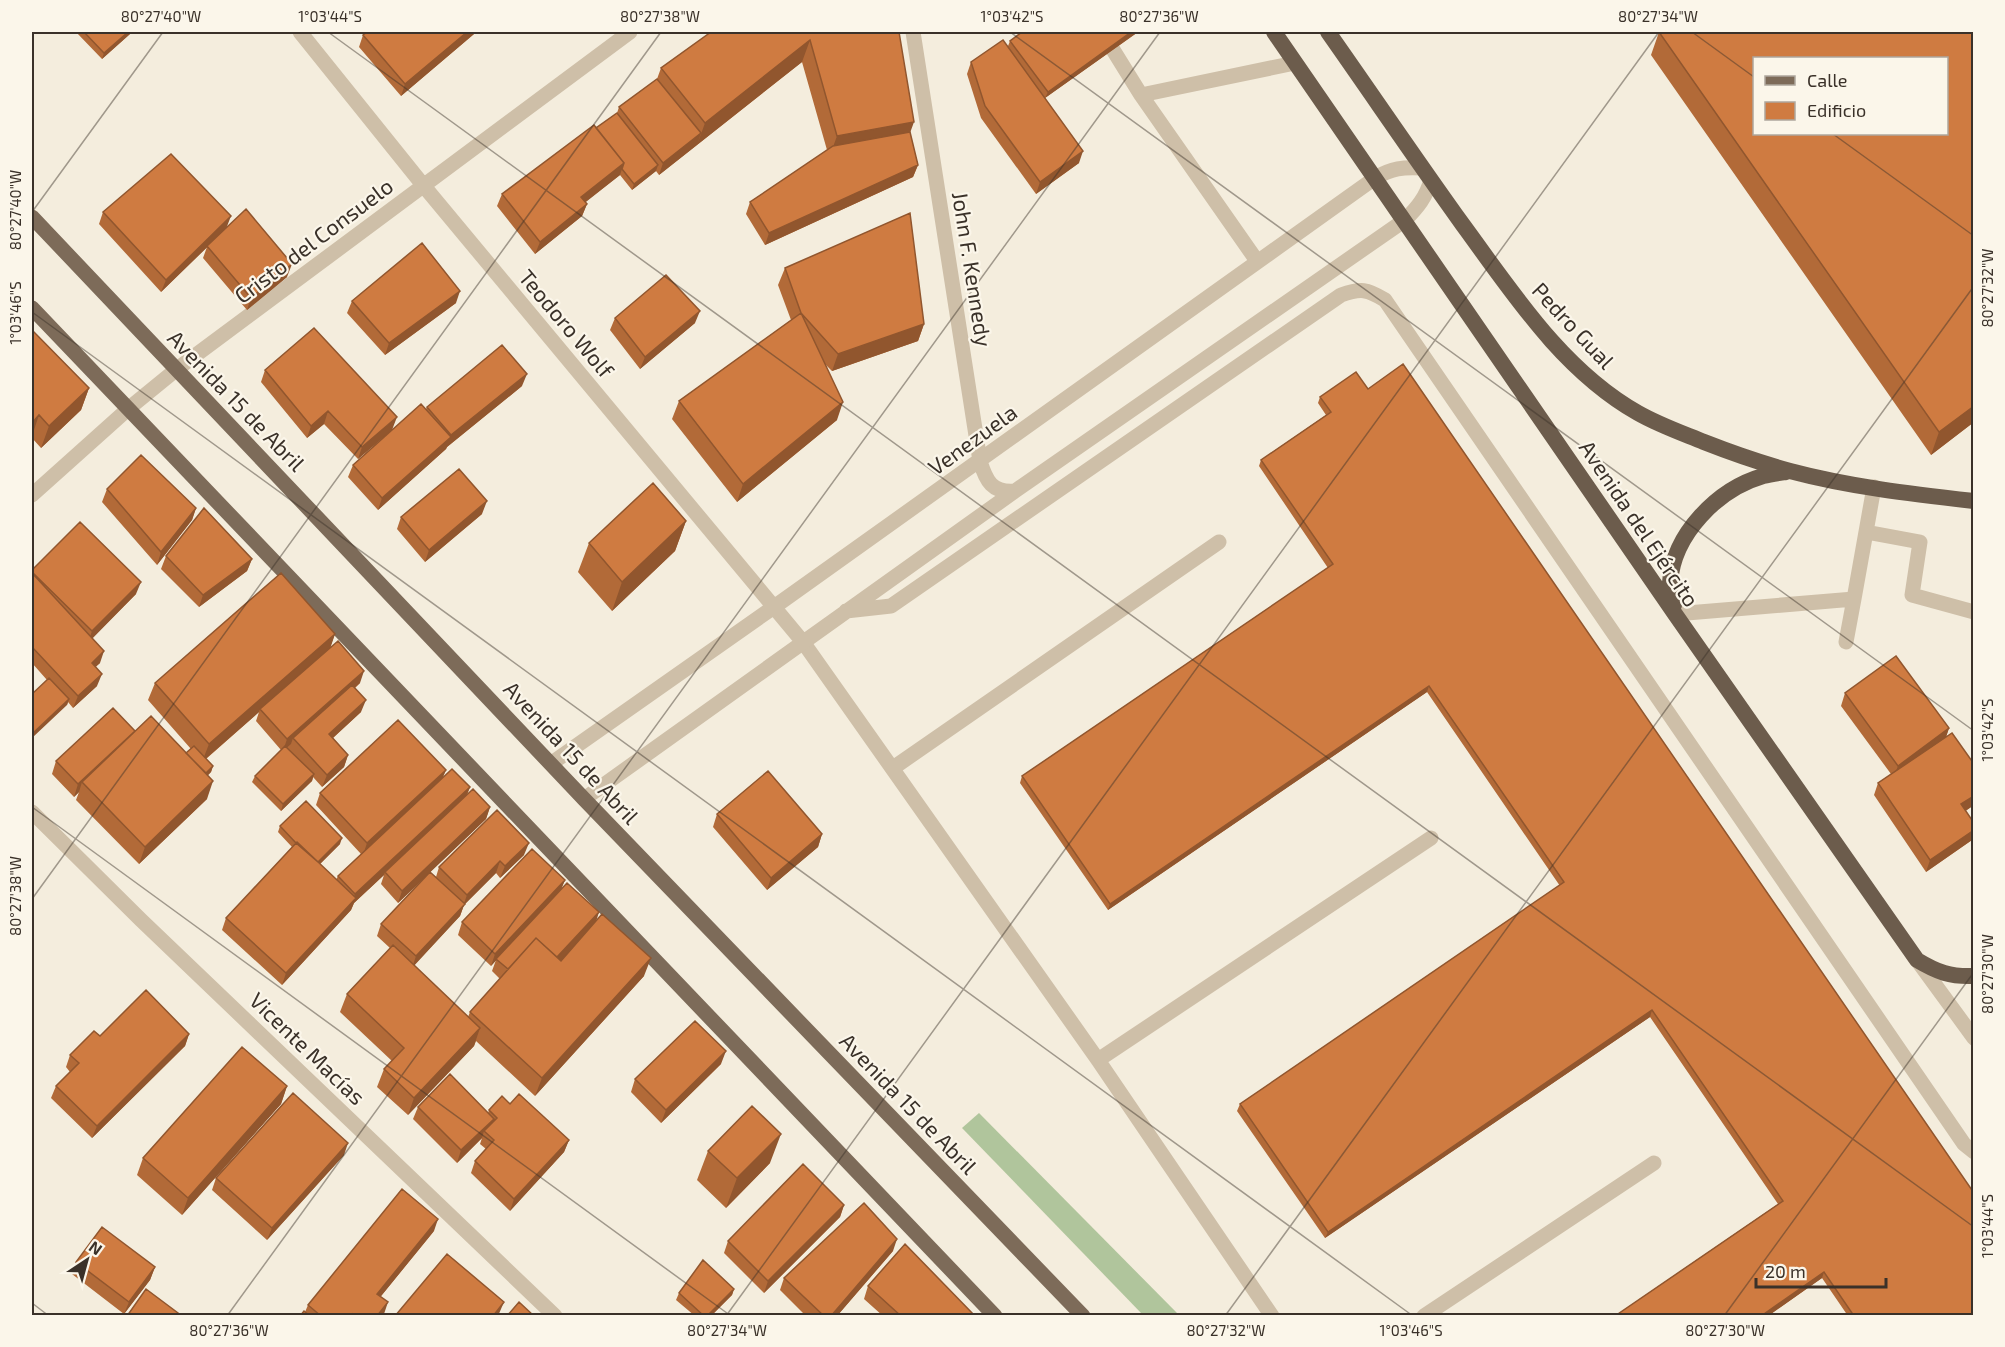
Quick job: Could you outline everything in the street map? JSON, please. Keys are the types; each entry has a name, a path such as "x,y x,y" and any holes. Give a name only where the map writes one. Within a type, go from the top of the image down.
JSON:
{"highway":[{"name":"Avenida del Ejército","path":"1274,32 1675,614 1917,960"},
{"name":"Pedro Gual","path":"1328,32 1512,293 1564,355 1605,391 1665,427 1790,471 1874,488 1974,501"},
{"path":"1675,614 1670,585 1672,565 1683,540 1698,519 1740,486 1763,476 1790,471"},
{"path":"1917,960 1939,972 1974,976"}],"main road":[{"name":"Avenida 15 de Abril","path":"32,217 584,799 1083,1316"},
{"path":"32,308 994,1316"}],"street":[{"name":"Teodoro Wolf","path":"300,32 423,186 803,642 1098,1060 1272,1316"},
{"name":"Cristo del Consuelo","path":"32,495 128,409 177,369 630,32"},
{"name":"John F. Kennedy","path":"913,32 980,461 984,476 994,487 1004,492 1015,491"},
{"path":"1102,32 1141,95 1257,261"},
{"path":"1141,95 1295,63"},
{"name":"Venezuela","path":"552,763 980,461 1375,178 1390,169 1403,167 1426,174"},
{"path":"584,799 846,610 1405,220 1419,206 1426,194 1426,174"},
{"path":"846,610 891,606 1341,295 1356,290 1371,291 1385,300 1964,1144 1974,1152"},
{"path":"1846,642 1874,488"},
{"path":"1866,532 1920,543 1912,595 1974,612"},
{"path":"893,768 1219,542"},
{"path":"1675,614 1854,599"},
{"name":"Vicente Macías","path":"32,812 141,920 555,1316"},
{"path":"1098,1060 1431,838"},
{"name":"Avenida del Ejército","path":"1917,960 1974,1038"},
{"path":"1424,1316 1654,1162"}],"green space":[{"path":"979,1113 1179,1315 1143,1315 962,1128"}],"building":[{"path":"84,32 128,32 104,53"},
{"path":"367,32 467,32 405,84 363,35"},
{"path":"711,32 899,32 914,122 837,136 810,40 705,123 661,68"},
{"path":"1022,32 1131,32 1048,92 1010,41"},
{"path":"1659,32 1974,32 1974,406 1939,432"},
{"path":"1003,40 1083,151 1040,182 985,106 971,62"},
{"path":"657,79 701,133 663,163 619,107"},
{"path":"617,113 658,165 634,184 622,169 624,163 596,128"},
{"path":"594,125 624,163 581,197 587,204 540,242 502,194"},
{"path":"910,132 918,165 769,233 750,202 833,146"},
{"path":"171,154 231,216 166,280 103,212"},
{"path":"246,209 292,264 251,298 207,246"},
{"path":"910,213 924,324 838,354 801,313 785,268"},
{"path":"422,243 460,291 389,343 352,301"},
{"path":"666,275 700,311 645,357 615,318"},
{"path":"801,313 843,402 743,484 679,401"},
{"path":"314,328 397,417 362,447 328,411 311,426 265,370"},
{"path":"32,330 89,388 49,426 39,415 32,423"},
{"path":"502,345 527,374 451,435 427,407"},
{"path":"1403,364 1974,1193 1974,1316 1854,1316 1824,1272 1761,1316 1615,1316 1783,1201 1652,1010 1328,1232 1240,1104 1564,882 1429,686 1110,904 1022,776 1333,564 1261,460 1331,412 1320,397 1356,372 1368,389"},
{"path":"421,404 451,437 382,498 353,465"},
{"path":"141,455 196,508 161,552 107,489"},
{"path":"459,469 487,501 429,550 401,517"},
{"path":"653,483 686,521 622,582 589,543"},
{"path":"204,508 252,559 203,595 166,556"},
{"path":"80,522 141,582 92,631 32,572"},
{"path":"32,573 104,651 92,663 102,674 78,696 32,647"},
{"path":"281,573 335,634 209,744 155,683"},
{"path":"338,641 364,671 287,739 260,709"},
{"path":"1896,656 1949,728 1898,766 1845,693"},
{"path":"49,678 69,699 32,734 32,694"},
{"path":"352,685 366,700 329,734 348,755 327,775 293,738"},
{"path":"113,708 135,731 78,784 56,761"},
{"path":"151,716 213,781 145,847 82,782"},
{"path":"398,720 446,770 367,843 320,793"},
{"path":"1952,733 1974,764 1974,796 1961,804 1974,823 1974,830 1930,860 1878,783"},
{"path":"194,746 213,766 206,773 186,753"},
{"path":"285,746 314,774 283,804 255,776"},
{"path":"452,769 470,787 355,894 338,876"},
{"path":"768,771 822,834 771,878 717,814"},
{"path":"473,789 490,807 402,891 385,872"},
{"path":"306,801 342,838 318,862 280,826"},
{"path":"497,810 529,843 505,866 500,861 467,895 439,867"},
{"path":"297,842 356,898 286,973 226,918"},
{"path":"532,849 565,880 495,954 462,922"},
{"path":"430,872 465,904 416,956 381,924"},
{"path":"567,883 599,912 557,957 536,938 508,969 496,959"},
{"path":"602,914 651,958 542,1078 470,1012 536,938 561,961"},
{"path":"393,945 480,1028 414,1098 384,1069 404,1048 347,994"},
{"path":"146,990 189,1034 97,1126 56,1086 79,1063 70,1055 94,1031 100,1036"},
{"path":"695,1021 726,1051 666,1110 635,1079"},
{"path":"242,1047 287,1086 188,1198 143,1158"},
{"path":"450,1074 494,1119 461,1150 418,1107"},
{"path":"293,1093 348,1143 272,1228 216,1178"},
{"path":"519,1094 569,1140 514,1199 475,1161 494,1140 484,1131 497,1118 489,1110 502,1096 510,1104"},
{"path":"752,1106 781,1134 737,1178 708,1151"},
{"path":"803,1164 844,1205 768,1281 728,1241"},
{"path":"402,1189 438,1219 377,1294 388,1302 377,1316 355,1316 353,1314 352,1316 321,1316 308,1305"},
{"path":"864,1203 897,1239 831,1316 824,1316 784,1278"},
{"path":"102,1227 155,1267 129,1302 76,1262"},
{"path":"905,1244 975,1316 901,1316 868,1286"},
{"path":"447,1254 504,1302 493,1316 395,1316"},
{"path":"703,1260 734,1289 707,1316 704,1316 679,1293"},
{"path":"146,1289 182,1316 127,1316"},
{"path":"519,1302 534,1316 507,1316"},
{"path":"304,1311 310,1316 300,1316"}]}
